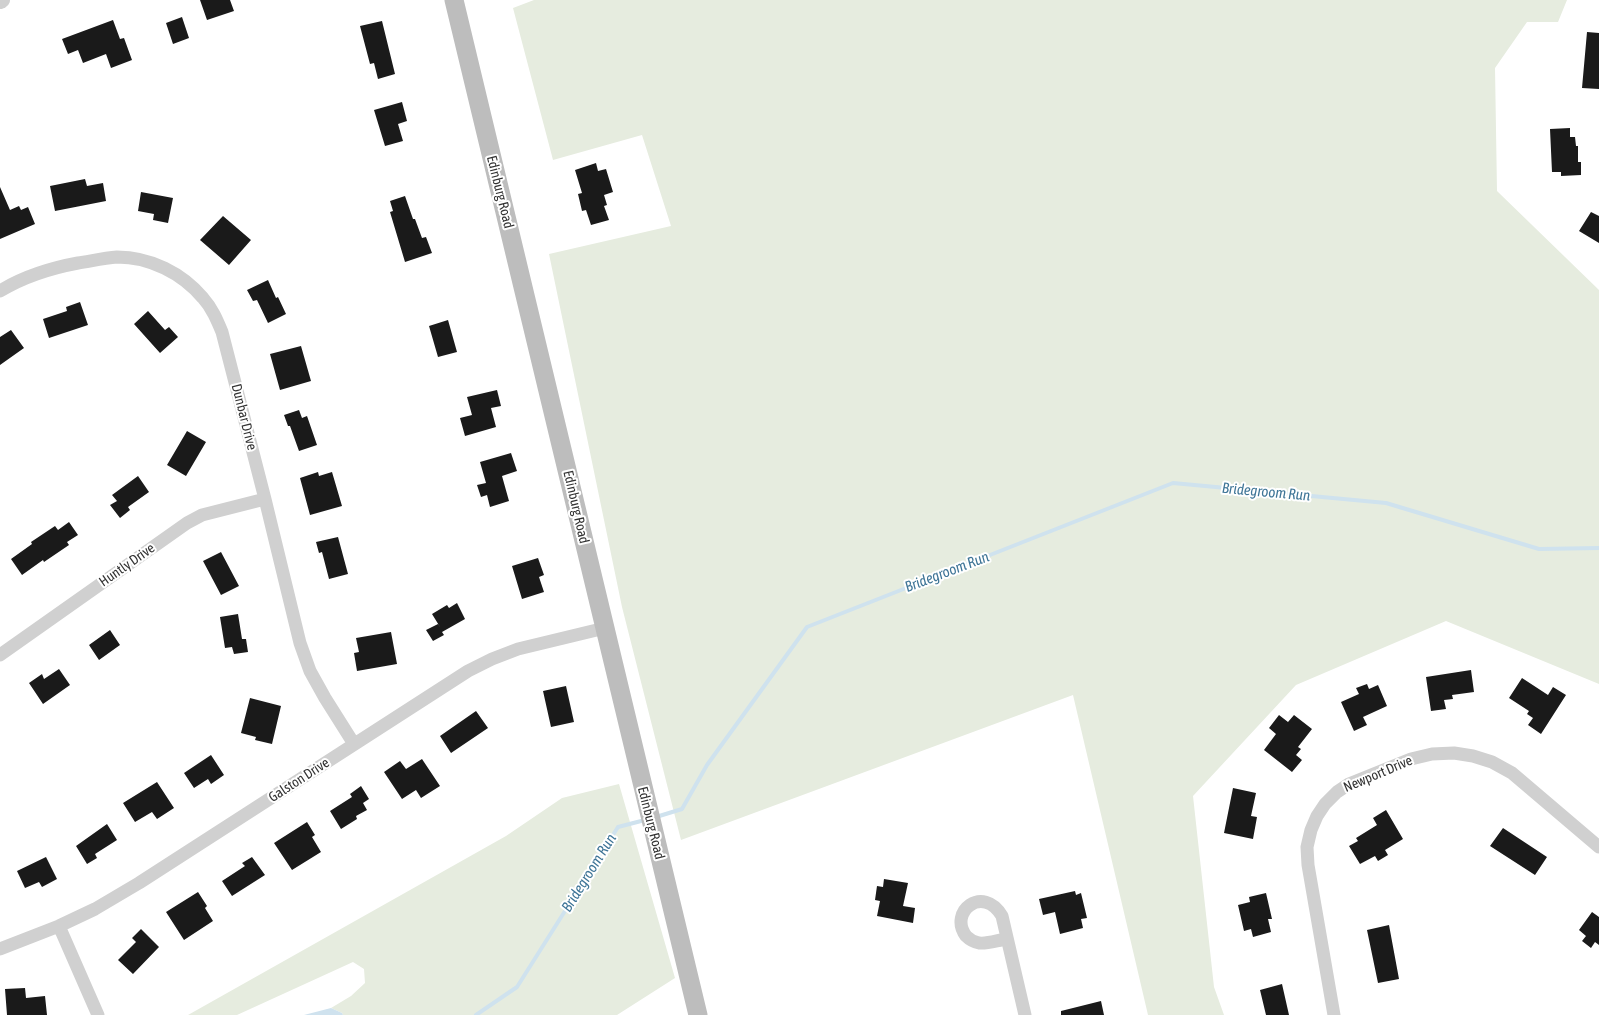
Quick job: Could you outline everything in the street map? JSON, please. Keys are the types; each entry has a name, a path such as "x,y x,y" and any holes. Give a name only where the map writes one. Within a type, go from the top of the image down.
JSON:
{"main road":[{"name":"Edinburg Road","path":"454,0 698,1015"}],"street":[{"name":"Dunbar Drive","path":"0,291 36,275 66,265 118,257 137,259 157,265 175,273 204,299 222,332 300,643 310,671 354,744"},
{"name":"Huntly Drive","path":"0,655 187,523 202,515 265,499"},
{"name":"Galston Drive","path":"0,949 59,926 95,909 140,883 468,671 492,659 518,649 604,628"},
{"name":"Newport Drive","path":"1334,1015 1308,865 1307,847 1316,816 1337,792 1349,784 1411,759 1432,754 1454,753 1473,756 1492,762 1512,773 1599,847"},
{"path":"59,926 98,1015"},
{"path":"1007,938 1025,1015"}],"shaded area":[{"path":"534,0 1567,0 1558,22 1527,22 1495,68 1497,191 1599,290 1599,684 1446,621 1296,685 1193,796 1214,987 1224,1015 1148,1015 1073,695 681,840 622,607 549,254 671,226 642,135 553,160 513,8"},
{"path":"619,784 675,978 617,1015 343,1015 342,1013 331,1008 351,996 365,983 364,969 353,962 237,1015 188,1015 506,836 562,798"}],"water":[{"path":"331,1008 342,1013 343,1015 304,1015"}],"building":[{"path":"200,0 230,0 234,11 207,20"},
{"path":"182,17 189,38 173,44 166,23"},
{"path":"113,20 120,39 124,38 132,60 111,68 106,54 83,63 78,50 68,54 62,39"},
{"path":"382,21 395,74 378,79 374,63 370,64 360,26"},
{"path":"1587,32 1599,33 1599,89 1582,88"},
{"path":"402,102 407,121 398,124 403,141 385,146 374,110"},
{"path":"1570,128 1570,137 1575,137 1576,146 1578,146 1578,162 1581,162 1581,175 1561,176 1561,172 1552,172 1550,129"},
{"path":"596,163 598,171 606,169 613,192 604,195 607,205 604,206 609,220 591,225 586,210 582,211 578,194 582,193 575,170"},
{"path":"85,179 87,186 103,183 106,201 55,211 50,186"},
{"path":"0,187 10,210 19,206 21,210 28,207 35,224 0,239"},
{"path":"141,192 173,198 168,223 153,220 154,214 138,211"},
{"path":"405,196 413,219 415,219 422,238 426,237 432,253 405,262 390,212 393,211 390,201"},
{"path":"1591,212 1599,216 1599,243 1579,231"},
{"path":"223,216 251,240 229,265 200,240"},
{"path":"268,280 276,298 278,297 286,314 268,323 257,300 253,301 247,290"},
{"path":"80,302 88,325 49,338 43,319 67,311 66,307"},
{"path":"148,311 165,330 169,327 178,337 160,353 134,324"},
{"path":"448,320 457,352 438,357 429,326"},
{"path":"11,330 24,348 0,365 0,337"},
{"path":"301,346 311,381 280,390 270,354"},
{"path":"497,390 501,406 491,408 496,427 465,436 460,418 472,415 467,397"},
{"path":"299,410 302,418 307,416 317,445 299,451 290,426 288,426 284,415"},
{"path":"187,431 206,442 186,476 167,465"},
{"path":"511,453 517,471 502,476 509,501 490,507 487,495 481,497 477,485 486,483 480,462"},
{"path":"318,472 319,476 332,472 342,506 310,515 300,478"},
{"path":"138,476 149,492 128,507 130,510 120,518 110,505 117,501 112,495"},
{"path":"69,522 78,535 67,542 69,545 44,562 43,560 22,575 11,559 32,544 31,542 55,526 58,530"},
{"path":"338,537 348,574 329,579 322,552 319,553 316,542"},
{"path":"221,552 239,586 221,595 203,561"},
{"path":"538,558 544,575 539,577 544,592 522,599 512,566"},
{"path":"457,603 465,619 442,632 444,635 433,641 426,630 438,624 440,627 432,614 447,605 449,608"},
{"path":"238,614 242,639 246,639 248,652 234,654 232,647 225,648 220,617"},
{"path":"110,630 120,645 99,660 89,645"},
{"path":"391,632 397,664 357,671 354,653 359,652 356,638"},
{"path":"59,669 70,685 43,704 29,683 42,674 44,679"},
{"path":"1471,670 1474,692 1452,695 1453,699 1444,700 1446,709 1431,711 1426,677"},
{"path":"1522,678 1548,695 1553,687 1566,695 1541,734 1528,725 1533,718 1527,714 1529,711 1509,698"},
{"path":"1367,684 1369,689 1378,685 1387,706 1363,717 1367,725 1354,731 1341,702 1359,694 1356,688"},
{"path":"566,686 574,722 551,727 543,691"},
{"path":"250,698 281,706 272,744 255,740 256,737 241,733"},
{"path":"476,711 488,728 451,753 440,736"},
{"path":"1279,715 1288,722 1294,715 1312,729 1298,747 1301,749 1296,755 1302,760 1292,772 1264,750 1276,734 1269,728"},
{"path":"211,755 224,775 211,784 208,779 194,788 184,773"},
{"path":"422,759 440,786 421,798 416,790 402,799 384,772 400,761 406,769"},
{"path":"157,782 174,808 157,819 152,812 135,822 123,803"},
{"path":"361,786 369,799 363,803 367,810 356,816 357,819 341,829 330,811 352,797 350,794"},
{"path":"1233,788 1256,793 1251,816 1257,817 1253,839 1224,833"},
{"path":"1386,810 1403,839 1385,850 1388,855 1378,861 1375,856 1360,864 1349,846 1358,841 1356,838 1377,825 1373,818"},
{"path":"307,822 315,835 312,837 321,852 292,870 274,843"},
{"path":"107,824 117,840 95,854 97,858 87,864 76,846"},
{"path":"1503,828 1547,857 1535,875 1490,846"},
{"path":"46,857 57,879 42,887 39,882 25,888 17,871"},
{"path":"252,857 265,875 232,896 222,881 245,866 242,863"},
{"path":"884,879 908,883 903,906 915,908 913,923 877,916 880,901 875,900 877,886 883,887"},
{"path":"1075,891 1076,895 1081,893 1087,918 1081,919 1083,928 1060,934 1055,912 1043,915 1039,899"},
{"path":"198,892 207,906 205,908 213,921 184,940 166,912"},
{"path":"1266,893 1272,919 1268,919 1271,932 1253,937 1251,929 1244,931 1238,905 1250,902 1249,897"},
{"path":"1592,912 1599,917 1599,945 1595,942 1591,948 1582,941 1586,936 1579,930"},
{"path":"1389,925 1399,979 1378,983 1367,930"},
{"path":"141,929 159,947 133,974 118,960 136,942 132,938"},
{"path":"1282,984 1289,1015 1266,1015 1260,990"},
{"path":"25,988 26,998 45,996 47,1015 7,1015 5,989"},
{"path":"1101,1001 1104,1015 1061,1015 1061,1011"}],"waterway":[{"name":"Bridegroom Run","path":"656,817 682,809 707,765 807,627 1173,483 1386,503 1539,549 1599,548"},
{"name":"Bridegroom Run","path":"476,1015 517,987 618,827 645,820"}]}
